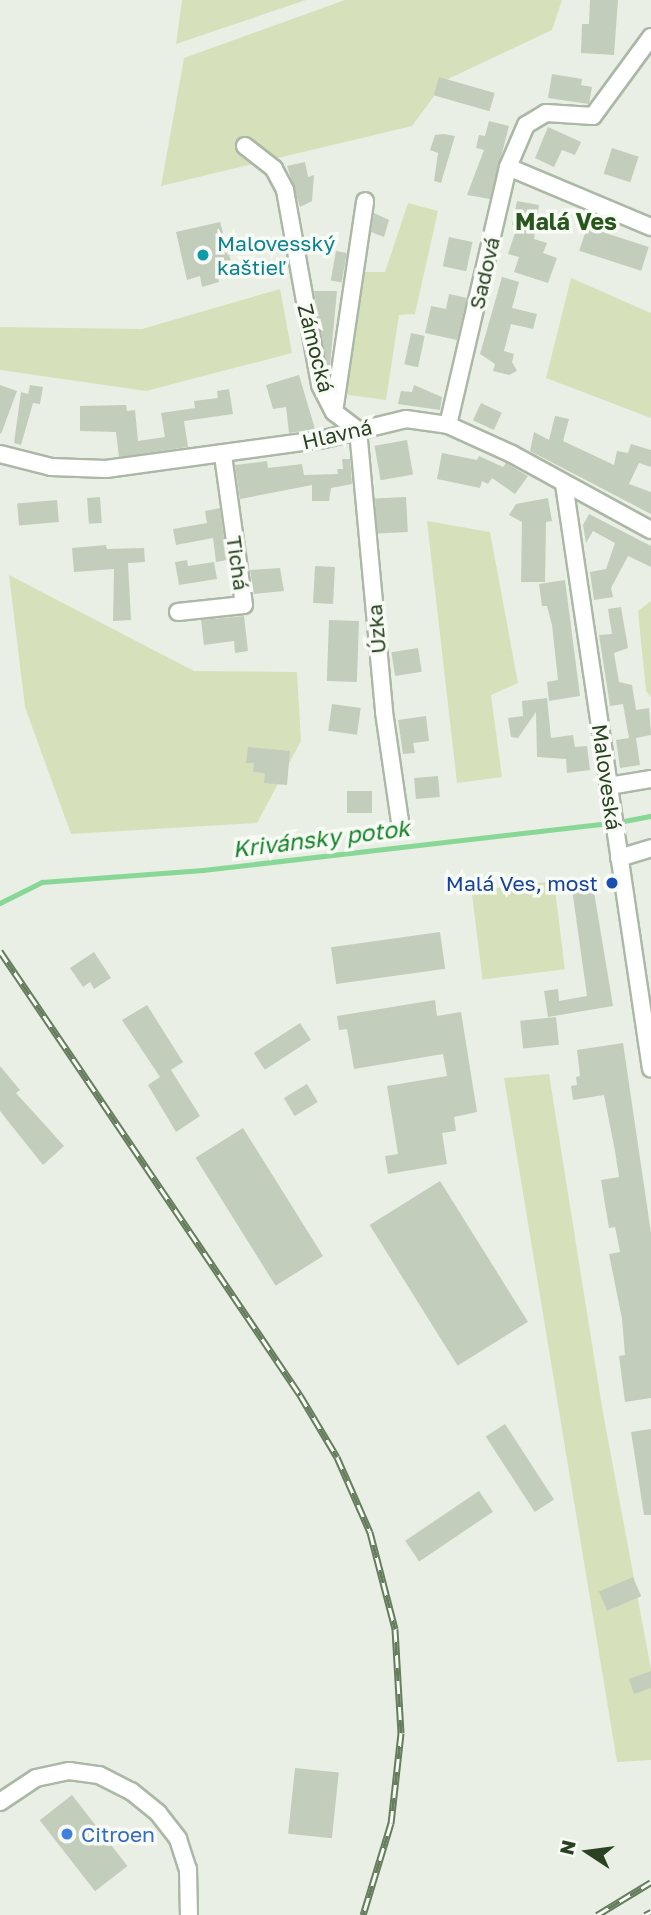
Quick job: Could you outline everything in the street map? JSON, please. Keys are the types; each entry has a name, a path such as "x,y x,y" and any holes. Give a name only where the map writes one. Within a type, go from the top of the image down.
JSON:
{"street":[{"name":"Sadová","path":"448,425 508,167 526,125 536,117 593,116 651,37"},
{"name":"Zámocká","path":"245,146 274,169 285,190 320,385 334,412 358,430"},
{"path":"508,167 651,227"},
{"path":"334,412 365,201"},
{"name":"Hlavná","path":"0,454 22,462 79,469 223,455 406,419 448,425 651,530"},
{"name":"Úzka","path":"358,430 384,712 401,828"},
{"name":"Tichá","path":"178,612 244,605 223,455"},
{"name":"Maloveská","path":"564,484 651,1069"},
{"path":"609,786 651,779"},
{"path":"618,855 651,848"},
{"path":"0,1802 36,1778 69,1772 99,1775 131,1791 158,1813 178,1839 188,1869 189,1915"}],"green space":[{"path":"182,0 306,0 176,44"},
{"path":"345,0 562,0 552,30 446,80 412,126 161,186 184,58"},
{"path":"408,203 438,211 415,314 399,315 386,400 341,394 361,272 385,272"},
{"path":"571,278 651,313 651,418 546,378"},
{"path":"280,289 292,353 146,391 0,370 0,327 142,329"},
{"path":"427,521 490,532 518,683 491,695 502,777 457,783"},
{"path":"9,575 194,671 297,672 301,741 257,823 71,834 25,707"},
{"path":"651,601 651,697 646,691 638,611"},
{"path":"554,881 565,969 482,979 472,891"},
{"path":"549,1074 603,1413 651,1669 651,1760 617,1762 504,1078"}],"building":[{"path":"590,0 618,0 614,55 581,53 582,24 589,24"},
{"path":"552,74 582,79 581,85 592,87 589,104 548,98"},
{"path":"439,77 495,93 490,111 434,95"},
{"path":"489,121 509,126 490,199 467,195 484,150 476,148 479,135 485,136"},
{"path":"548,127 581,142 575,155 562,150 554,167 535,158"},
{"path":"435,135 455,136 441,183 434,181 438,153 430,150"},
{"path":"612,148 639,157 630,182 604,174"},
{"path":"305,162 308,177 314,175 312,201 300,207 287,166"},
{"path":"517,201 539,205 534,239 547,243 543,253 557,258 548,283 514,272 519,257 508,254 517,227 512,225"},
{"path":"374,213 389,220 384,237 371,232"},
{"name":"Malovesský kaštieľ","path":"220,222 235,276 215,263 219,282 202,287 200,276 187,280 176,232"},
{"path":"587,227 649,247 641,271 579,251"},
{"path":"449,237 472,242 466,271 443,266"},
{"path":"336,251 347,253 342,282 331,281"},
{"path":"502,277 519,282 512,308 537,314 533,329 511,324 504,351 514,354 512,362 517,371 509,375 493,371 495,364 480,354"},
{"path":"314,291 337,291 330,365 327,365"},
{"path":"449,294 467,298 457,340 425,333 431,306 446,309"},
{"path":"411,333 425,336 418,367 404,364"},
{"path":"299,375 315,429 289,433 286,407 273,409 266,385"},
{"path":"0,385 17,391 1,434 0,433"},
{"path":"30,385 43,387 40,404 33,403 21,445 14,443 21,392 28,394"},
{"path":"414,385 442,397 440,410 398,404 401,391 412,392"},
{"path":"229,389 233,414 184,421 188,447 119,457 116,432 80,431 80,406 126,405 127,411 135,410 138,441 165,437 161,413 195,408 194,401 218,398 217,391"},
{"path":"481,403 502,413 494,430 473,420"},
{"path":"555,416 569,419 563,441 614,465 617,451 628,453 631,444 651,450 651,467 639,463 629,484 651,492 651,514 530,451 534,432 549,440"},
{"path":"407,440 413,474 381,480 375,446"},
{"path":"442,453 477,460 479,456 503,467 506,463 528,476 515,494 492,478 488,484 482,481 480,488 437,479"},
{"path":"342,459 350,459 352,484 331,488 329,501 312,501 312,485 240,499 235,465 267,461 268,468 302,464 304,475 338,474 337,469 343,469"},
{"path":"100,497 102,523 89,524 87,498"},
{"path":"406,497 408,532 377,534 375,499"},
{"path":"548,498 552,521 546,522 545,582 521,582 522,522 509,515 516,504"},
{"path":"57,500 59,522 19,525 17,503"},
{"path":"220,508 227,560 216,562 213,538 176,545 173,529 207,523 205,511"},
{"path":"589,514 651,546 651,567 628,556 611,588 613,597 594,600 590,572 606,569 615,543 593,531 586,543 583,525"},
{"path":"106,545 107,549 144,548 145,562 128,563 131,620 113,621 114,569 74,572 72,548"},
{"path":"187,560 188,566 214,562 217,579 179,585 175,562"},
{"path":"315,566 335,567 333,604 313,603"},
{"path":"280,568 284,591 254,594 250,570"},
{"path":"565,580 580,696 549,701 547,682 558,680 552,625 547,606 542,606 539,584"},
{"path":"621,607 628,648 614,653 619,682 632,685 636,710 649,708 651,735 636,738 640,765 620,768 616,740 629,738 623,704 610,706 599,635 612,634 608,609"},
{"path":"244,616 248,651 235,653 234,641 204,645 201,620"},
{"path":"329,620 359,621 357,682 327,681"},
{"path":"418,648 422,672 395,676 391,652"},
{"path":"547,698 551,738 573,735 575,747 587,746 590,770 567,773 566,759 537,757 536,712 518,738 511,737 508,718 523,716 522,701"},
{"path":"332,704 361,708 357,735 328,731"},
{"path":"426,716 429,741 413,743 415,753 403,754 398,720"},
{"path":"248,747 290,751 287,785 264,783 265,773 253,772 254,763 246,763"},
{"path":"438,776 440,797 416,799 414,778"},
{"path":"347,791 372,791 372,813 347,813"},
{"path":"593,886 613,1006 548,1017 544,991 558,989 559,1001 587,996 572,889"},
{"path":"440,932 445,969 336,984 331,947"},
{"path":"94,952 111,978 94,989 90,982 83,987 70,968"},
{"path":"435,1000 437,1016 461,1012 477,1112 454,1117 456,1131 442,1133 447,1164 388,1174 385,1156 398,1154 387,1086 447,1076 443,1054 354,1069 347,1029 339,1030 337,1016"},
{"path":"147,1005 183,1062 171,1070 200,1116 176,1132 148,1085 160,1077 122,1020"},
{"path":"556,1017 559,1045 523,1049 520,1021"},
{"path":"300,1023 311,1040 265,1070 254,1053"},
{"path":"623,1043 651,1233 651,1398 625,1402 619,1356 625,1355 622,1319 609,1254 620,1252 615,1227 609,1228 601,1180 619,1177 615,1151 604,1095 573,1100 571,1086 577,1085 576,1077 580,1076 577,1050"},
{"path":"0,1066 20,1090 16,1093 64,1146 43,1165 0,1111"},
{"path":"307,1084 318,1102 295,1116 284,1098"},
{"path":"243,1128 323,1256 276,1286 196,1158"},
{"path":"440,1181 528,1322 458,1366 370,1225"},
{"path":"505,1424 554,1499 535,1512 486,1437"},
{"path":"651,1429 651,1515 644,1515 631,1432"},
{"path":"479,1491 493,1512 419,1561 405,1541"},
{"path":"633,1577 641,1596 607,1611 599,1591"},
{"path":"651,1671 651,1688 634,1694 629,1679"},
{"path":"295,1768 339,1773 332,1838 288,1834"},
{"path":"72,1795 127,1866 95,1891 40,1820"}],"waterway":[{"name":"Krivánsky potok","path":"619,822 651,816"},
{"name":"Krivánsky potok","path":"0,903 42,882 203,870 611,823"}],"railway":[{"path":"0,951 300,1395 337,1457 370,1532 395,1629 401,1733 391,1823 363,1915"},
{"path":"597,1915 651,1882"},
{"path":"645,1915 651,1912"}],"place":[{"name":"Malovesský kaštieľ","path":"203,255"},
{"name":"Malá Ves, most","path":"612,883"},
{"name":"Citroen","path":"67,1834"}],"district":[{"name":"Malá Ves","path":"566,221"}]}
